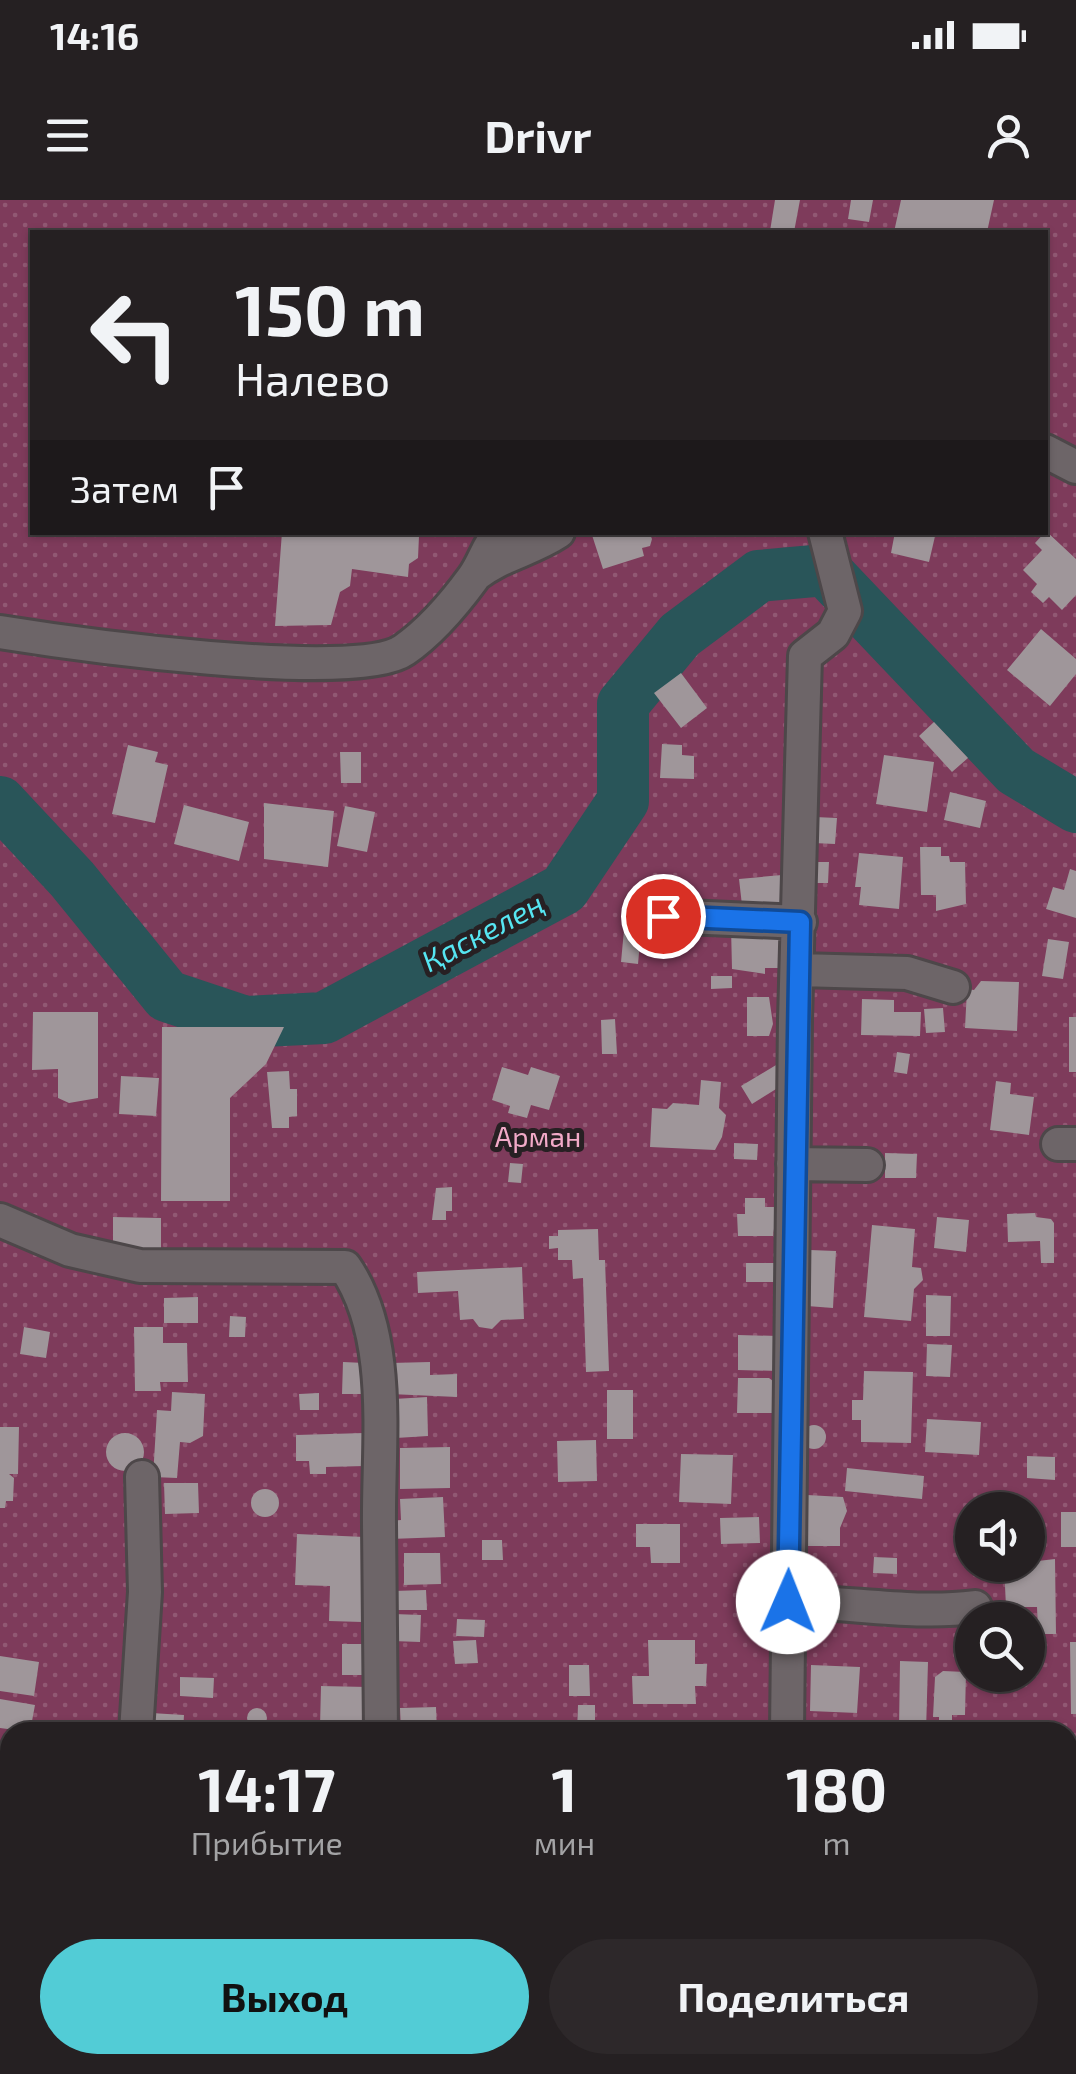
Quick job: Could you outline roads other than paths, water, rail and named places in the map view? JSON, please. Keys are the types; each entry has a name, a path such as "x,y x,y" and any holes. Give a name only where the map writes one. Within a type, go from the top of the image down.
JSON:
{"street":[{"path":"1048,453 1076,467"},
{"path":"475,575 487,547 497,535"},
{"path":"0,632 69,643 341,664 400,654 437,622 475,575 494,561 531,550 554,535"},
{"path":"787,1722 805,656 833,634 845,610 825,535"},
{"path":"663,916 800,922"},
{"path":"799,970 907,974 954,987"},
{"path":"794,1164 867,1165"},
{"path":"0,1220 70,1250 140,1266 344,1267 356,1284 366,1313 378,1379 381,1722"},
{"path":"137,1722 145,1592 142,1477"},
{"path":"788,1602 854,1602 936,1612 955,1610"}],"waterway":[{"name":"Қаскелең","path":"0,802 72,879 167,996 245,1022 324,1018 564,889 623,801 623,704 680,635 759,576 825,570 1016,771 1076,807"}],"park label":[{"name":"Арман","path":"538,1137"}]}
